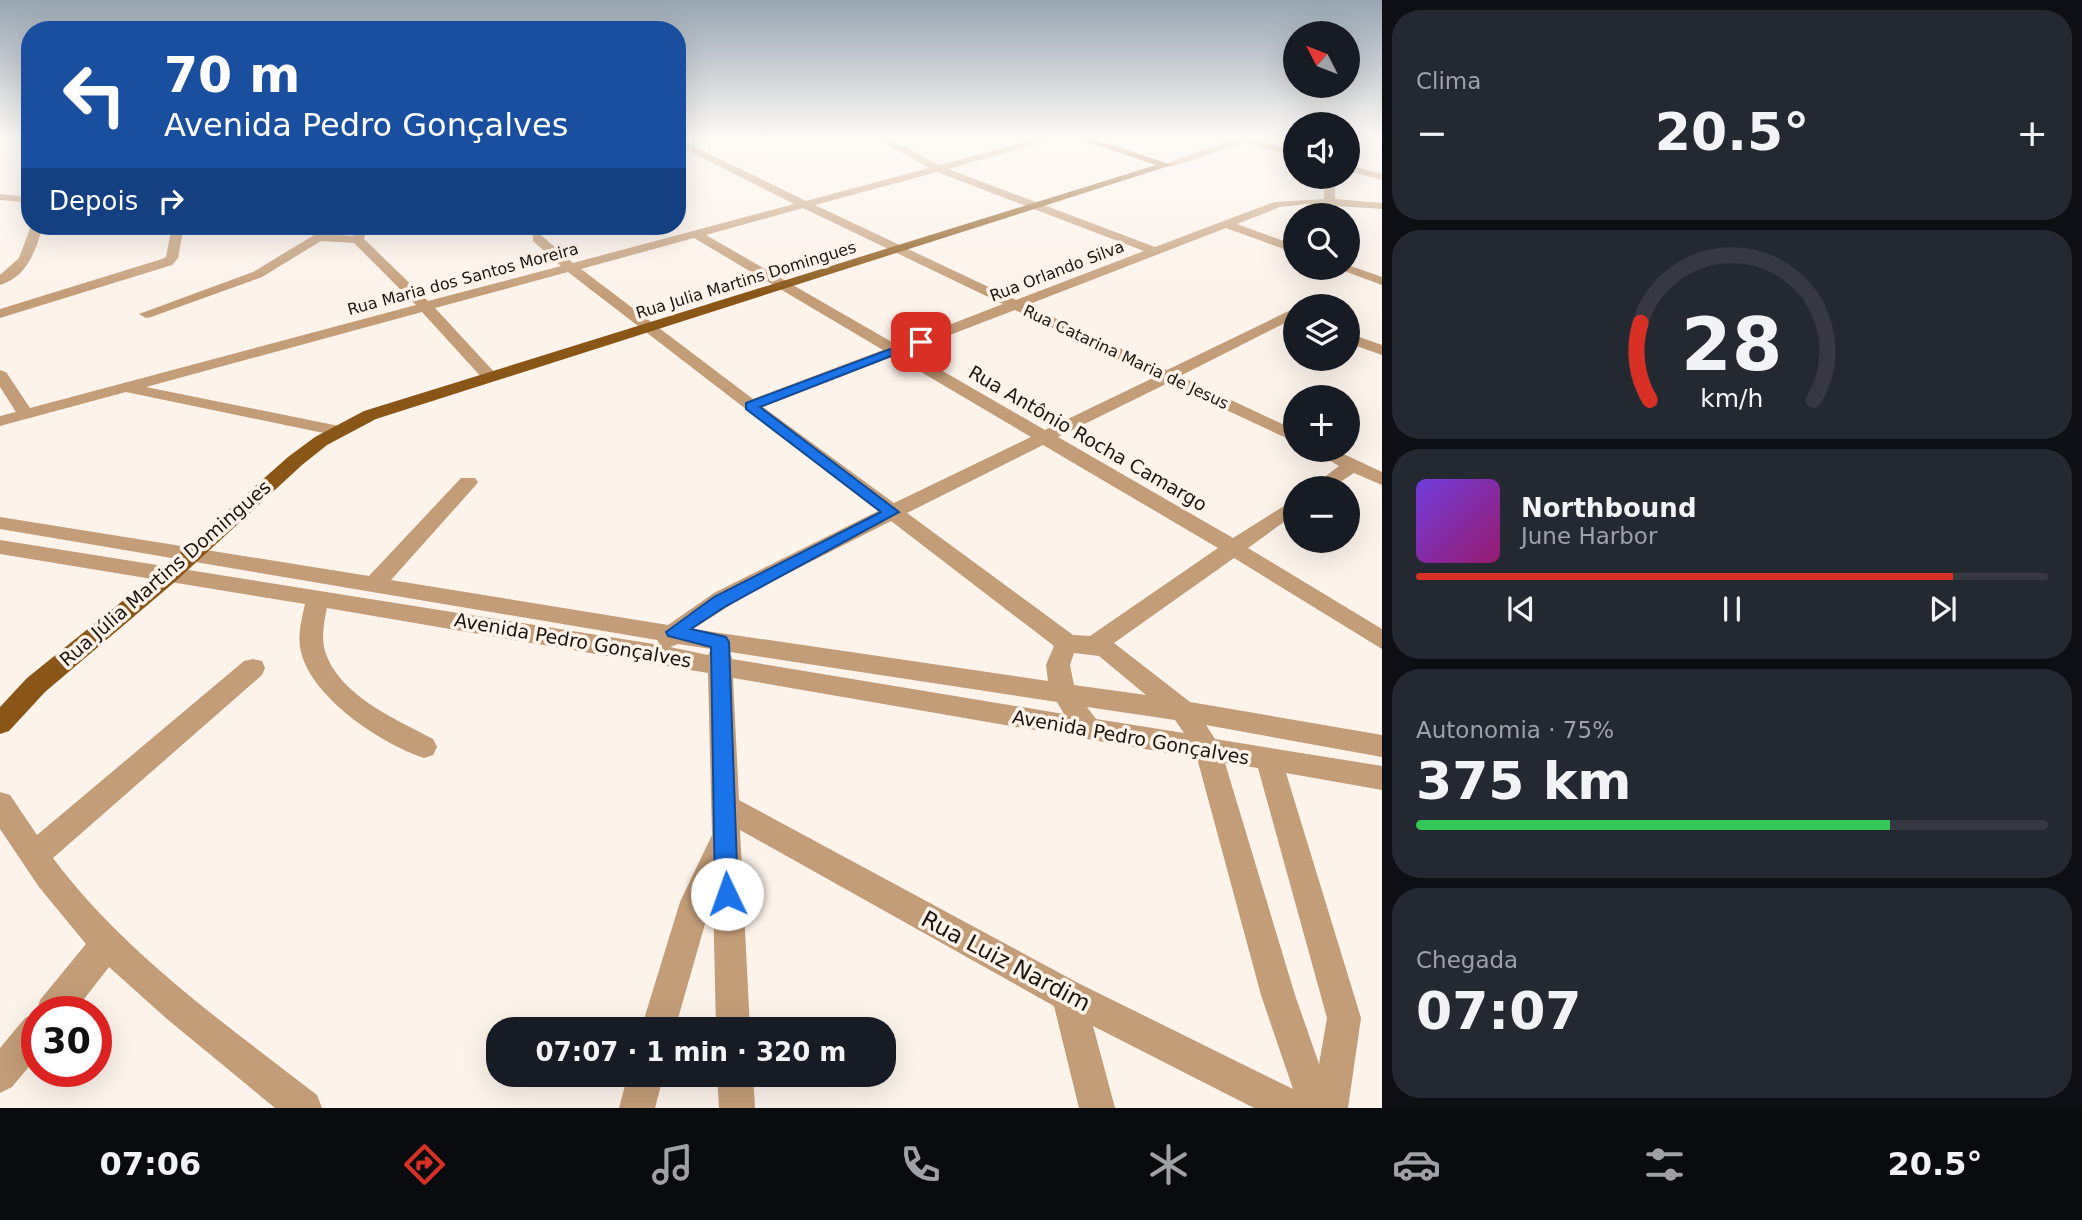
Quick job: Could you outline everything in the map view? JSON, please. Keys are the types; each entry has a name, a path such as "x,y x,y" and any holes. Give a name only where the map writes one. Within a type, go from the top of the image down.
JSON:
{"main road":[{"name":"Rua Julia Martins Domingues","path":"338,431 370,415 903,250 1091,189"},
{"name":"Rua Júlia Martins Domingues","path":"0,724 76,650 169,575 295,461 338,431"}],"street":[{"name":"Rua Catarina Maria de Jesus","path":"772,189 1283,431"},
{"name":"Rua Maria dos Santos Moreira","path":"0,421 866,189"},
{"path":"991,189 1155,251"},
{"path":"1329,202 1330,189"},
{"path":"3,197 21,199"},
{"name":"Rua Orlando Silva","path":"751,406 1226,224 1291,202 1382,206"},
{"path":"1226,224 1283,245"},
{"path":"0,281 15,272 27,259 34,235"},
{"path":"0,314 167,262 172,258 176,235"},
{"path":"146,314 248,281 299,253 321,235"},
{"path":"358,240 359,235"},
{"name":"Rua Antônio Rocha Camargo","path":"698,235 1232,547 1382,640"},
{"path":"318,237 358,240 425,306 490,377"},
{"path":"537,238 571,268 751,406 1068,644 1094,645 1107,650 1183,711 1207,748 1224,797 1278,995 1317,1108"},
{"path":"1360,274 1382,281"},
{"path":"655,653 674,632 720,601 891,512 1283,318"},
{"path":"1360,342 1382,350"},
{"path":"0,375 25,413"},
{"path":"126,387 338,431"},
{"path":"1347,462 1382,479"},
{"path":"1337,476 1353,465"},
{"path":"374,584 468,482"},
{"path":"1094,645 1283,513"},
{"name":"Avenida Pedro Gonçalves","path":"0,523 674,632 720,654 1089,730 1382,778"},
{"name":"Avenida Pedro Gonçalves","path":"0,547 655,653 720,654 1066,695 1183,711 1382,746"},
{"path":"317,597 313,649 329,682 362,712 424,747"},
{"path":"1068,644 1059,654 1057,670 1066,695 1089,730"},
{"path":"720,654 724,839 732,1017"},
{"path":"34,856 253,668"},
{"path":"1269,761 1344,1018 1330,1108"},
{"path":"0,804 34,856 107,943 208,1032 304,1108"},
{"name":"Rua Luiz Nardim","path":"723,806 1068,996 1292,1108"},
{"path":"661,1017 695,902 724,839"},
{"path":"65,996 107,943"},
{"path":"1068,996 1097,1108"},
{"path":"0,1075 21,1049"},
{"path":"637,1108 643,1087"},
{"path":"736,1087 737,1108"}],"route":[{"path":"727,894 720,642 674,632 691,618 720,601 891,512 751,406 921,342"}]}
